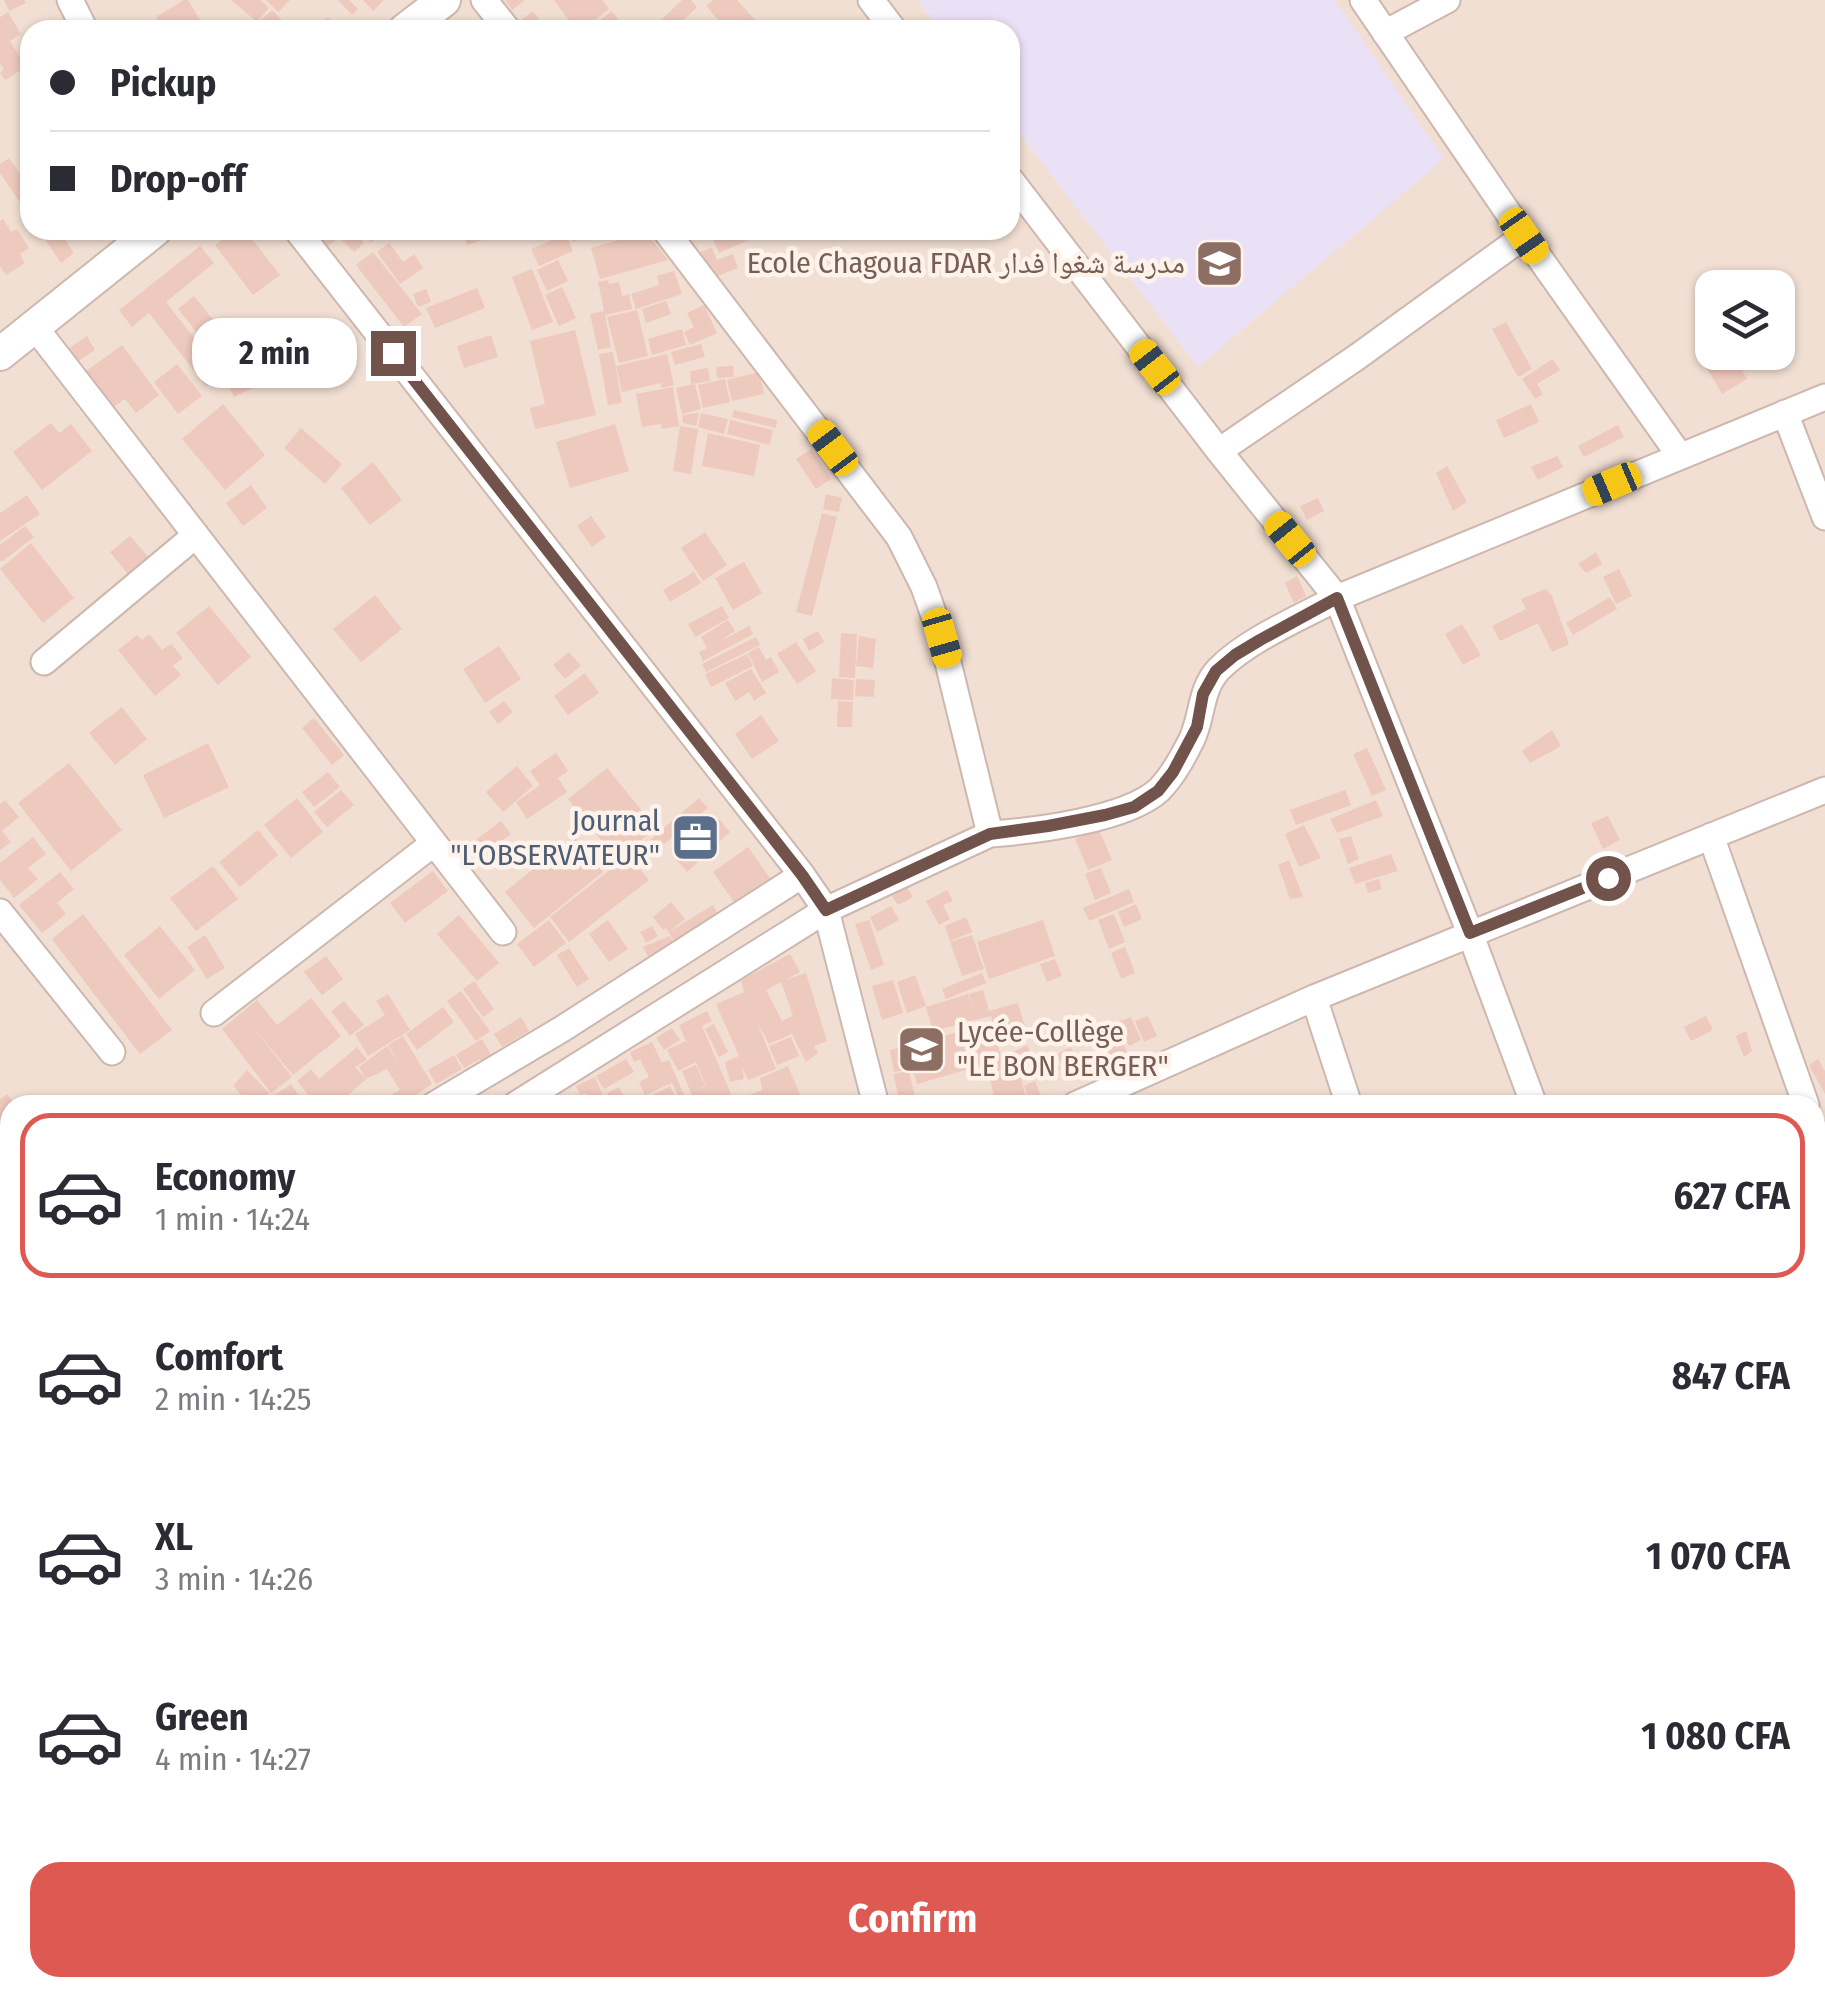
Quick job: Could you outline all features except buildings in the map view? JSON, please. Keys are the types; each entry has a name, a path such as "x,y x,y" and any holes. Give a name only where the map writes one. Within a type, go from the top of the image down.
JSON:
{"street":[{"path":"419,20 444,0"},
{"path":"484,0 500,20"},
{"path":"871,0 886,20"},
{"path":"1363,0 1680,456"},
{"path":"1386,33 1447,0"},
{"path":"1020,193 1337,598 1530,1095"},
{"path":"1219,451 1524,236"},
{"path":"0,354 142,240"},
{"path":"305,240 826,910 873,1095"},
{"path":"672,240 899,538 924,588 942,638 990,834"},
{"path":"34,326 503,932"},
{"path":"533,1095 826,910 990,834 1019,832 1134,807 1158,791 1173,772 1197,727 1203,694 1216,671 1235,655 1337,598 1825,397"},
{"path":"1785,413 1825,517"},
{"path":"44,662 196,535"},
{"path":"1118,1095 1314,998 1825,790"},
{"path":"1711,836 1802,1095"},
{"path":"214,1012 434,843"},
{"path":"451,1095 562,1029 802,875"},
{"path":"0,912 112,1052"},
{"path":"1314,998 1346,1095"},
{"path":"559,1080 563,1095"}],"shaded area":[{"path":"0,0 1825,0 1825,1095 0,1095"},
{"name":"Ecole Chagoua FDAR مدرسة شغوا فدار","path":"917,0 1335,0 1444,159 1198,367 1020,134 1020,20 932,20"}],"place":[{"name":"Ecole Chagoua FDAR مدرسة شغوا فدار","path":"1220,263"},
{"name":"Journal \"L'OBSERVATEUR\"","path":"695,838"},
{"name":"Lycée-Collège \"LE BON BERGER\"","path":"922,1049"}],"route":[{"path":"393,353 826,910 990,834 1019,832 1134,807 1158,791 1173,772 1197,727 1203,694 1216,671 1235,655 1337,598 1470,933 1608,878"}]}
